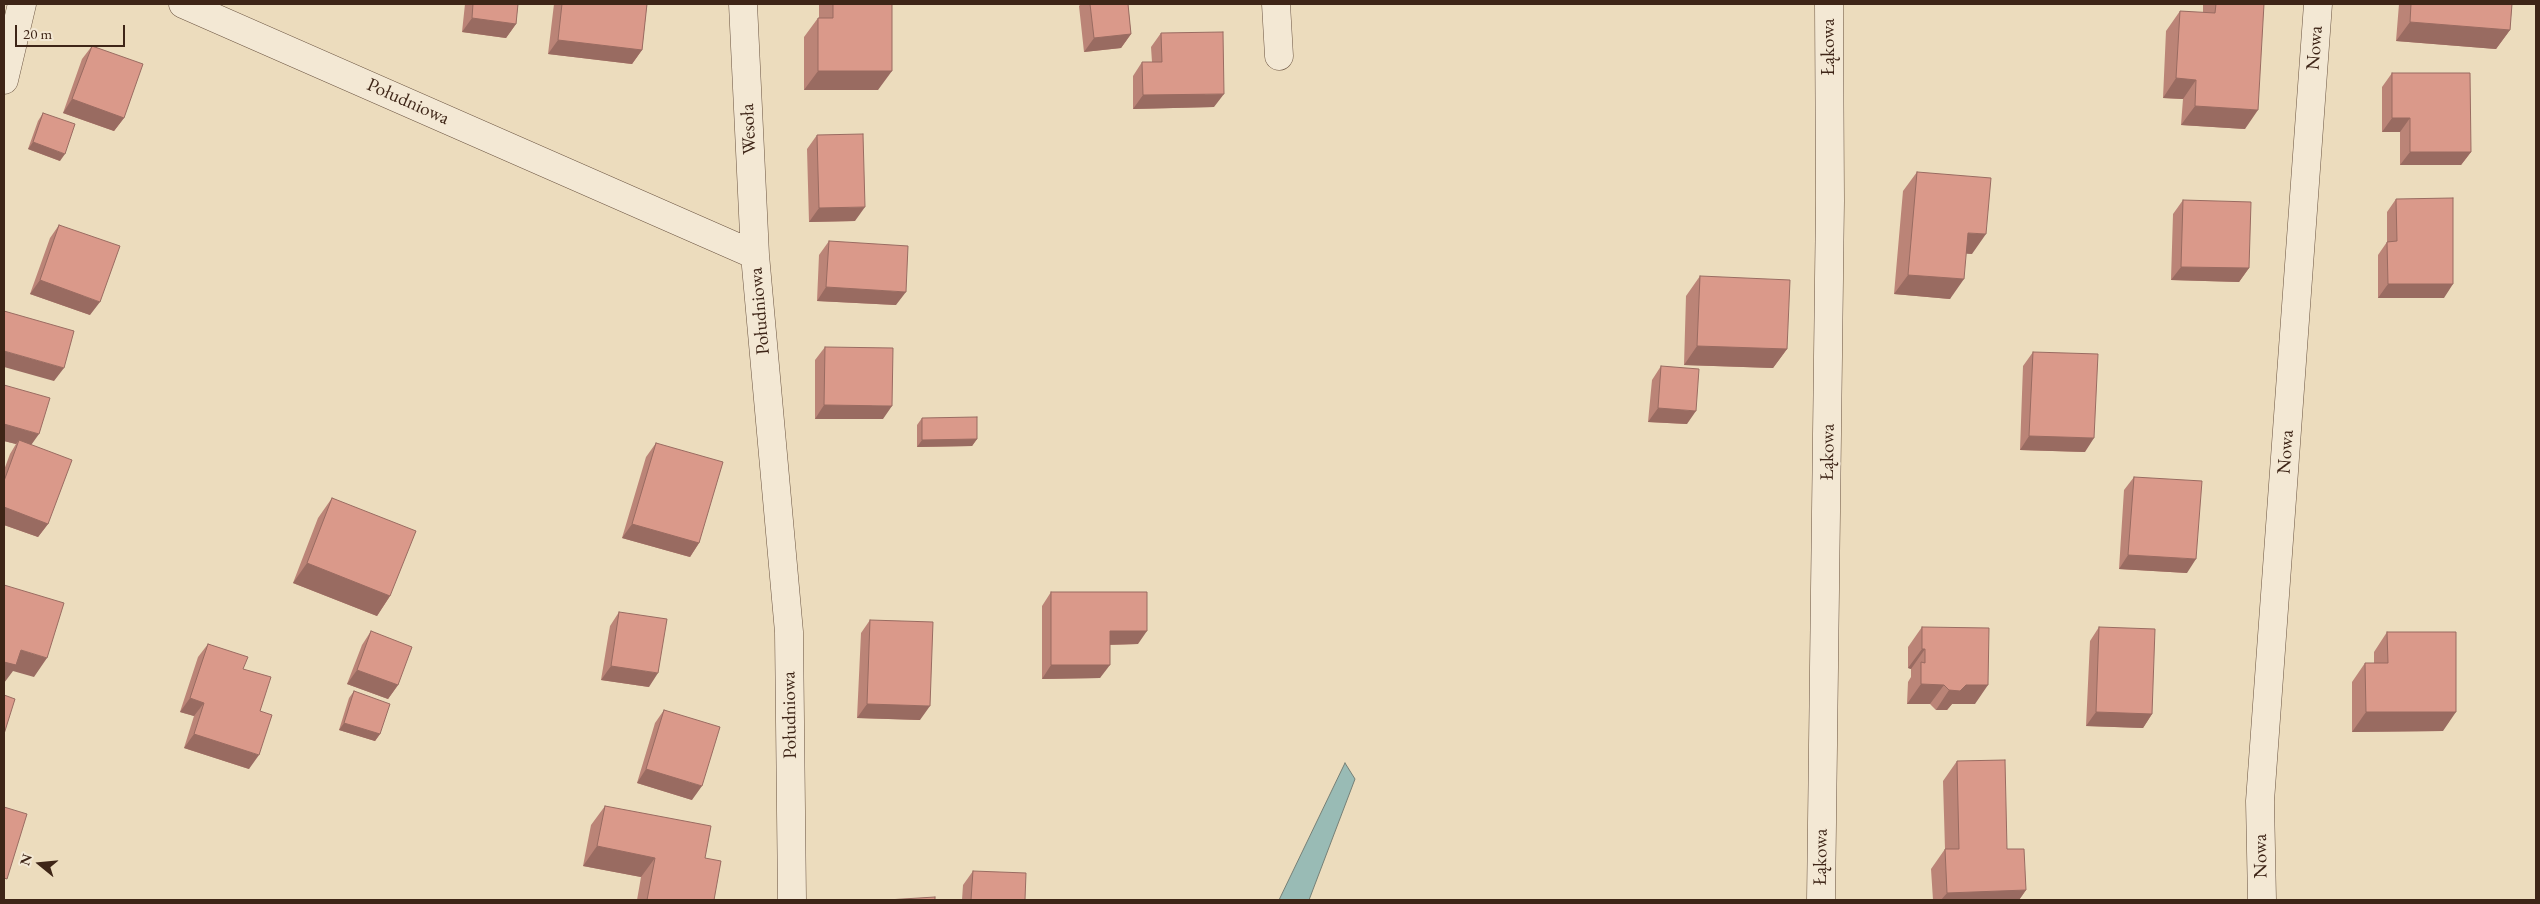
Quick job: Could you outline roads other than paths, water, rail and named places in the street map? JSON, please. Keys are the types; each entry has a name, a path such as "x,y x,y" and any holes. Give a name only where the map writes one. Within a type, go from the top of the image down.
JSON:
{"street":[{"path":"4,80 22,4"},
{"name":"Południowa","path":"183,4 755,254 789,632 792,900"},
{"name":"Wesoła","path":"743,4 755,254"},
{"path":"1276,4 1279,56"},
{"name":"Łąkowa","path":"1821,900 1830,201 1829,4"},
{"name":"Nowa","path":"2262,900 2260,801 2318,4"}],"water":[{"path":"1345,763 1355,779 1309,900 1279,900"}]}
